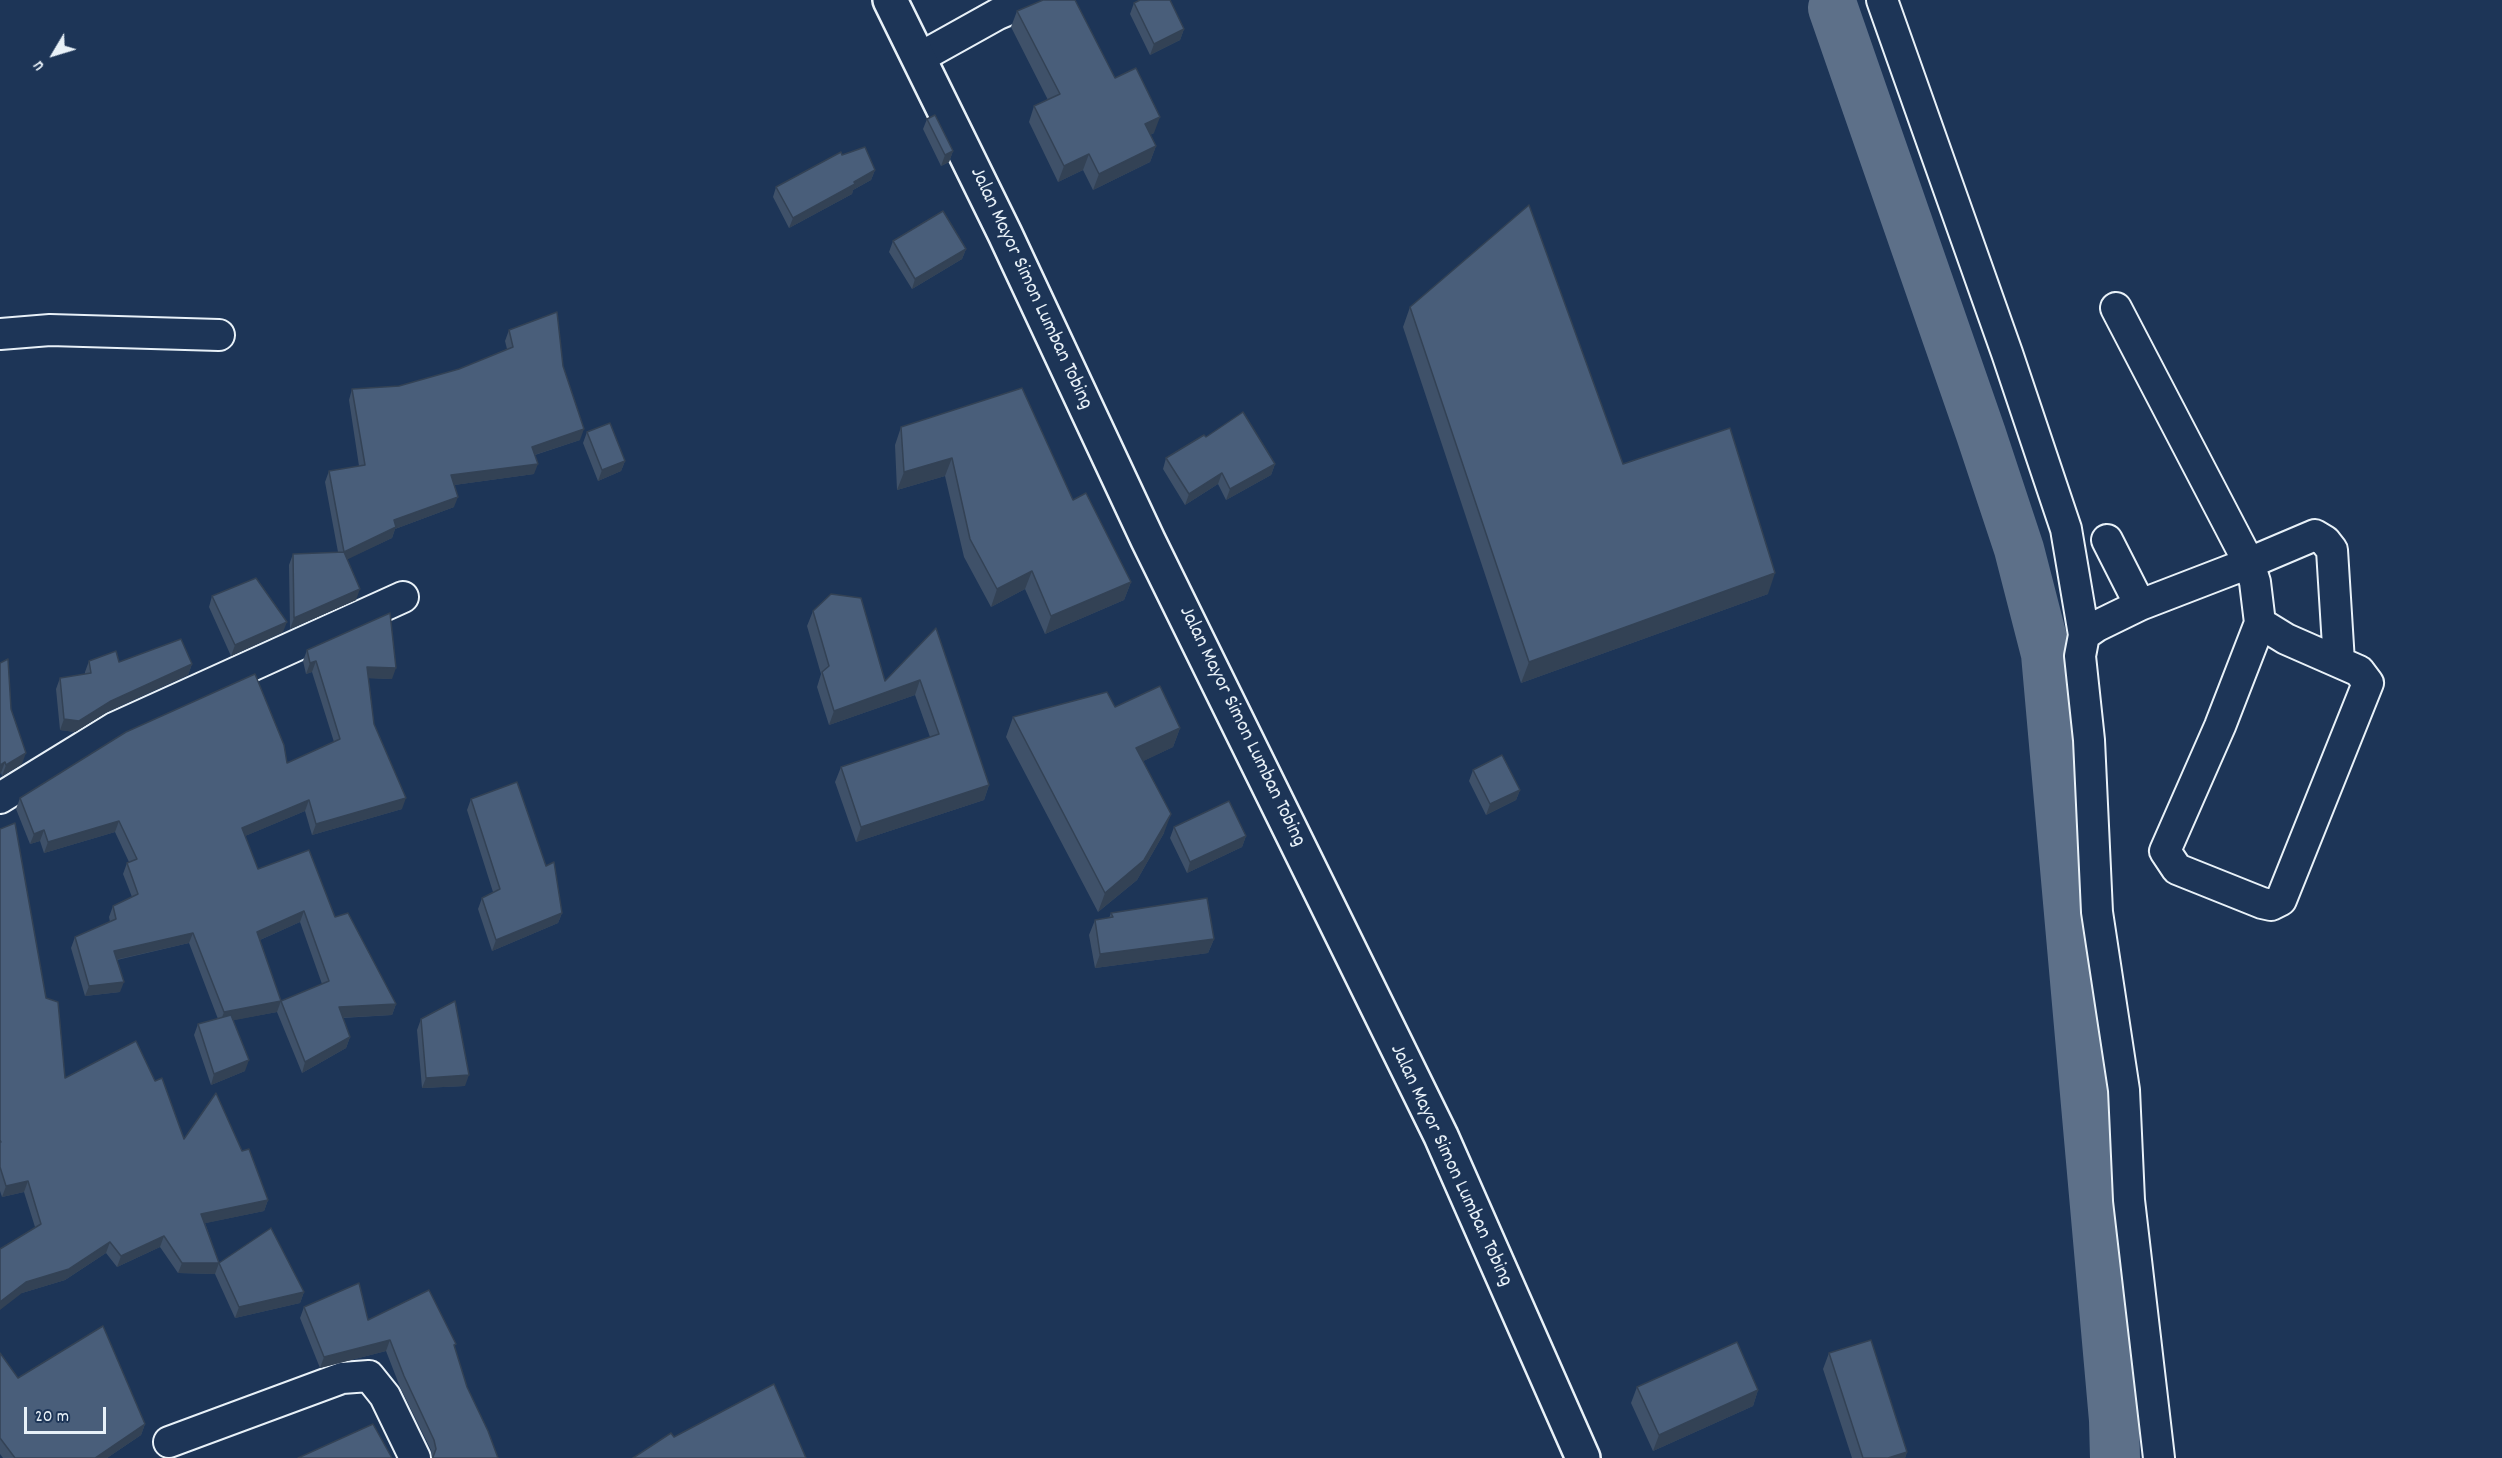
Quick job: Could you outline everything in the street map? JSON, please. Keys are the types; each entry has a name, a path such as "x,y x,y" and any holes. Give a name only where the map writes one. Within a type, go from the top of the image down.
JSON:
{"main road":[{"name":"Jalan Mayor Simon Lumban Tobing","path":"890,0 1005,234 1148,540 1441,1136 1583,1458"}],"street":[{"path":"919,58 998,14 1031,0"},
{"path":"1882,0 2007,353 2066,529 2084,635 2080,657 2089,740 2097,912 2124,1090 2129,1200 2159,1458"},
{"path":"2116,308 2249,563 2255,582 2260,623 2220,726 2165,851 2176,869 2271,905 2281,900 2368,683 2359,671 2286,639 2260,623"},
{"path":"0,334 50,330 219,335"},
{"path":"2084,635 2140,605 2315,535 2325,541 2332,550 2339,662"},
{"path":"2107,540 2140,605"},
{"path":"0,798 114,728 404,597"},
{"path":"169,1442 342,1378 369,1376 385,1396 415,1458"}],"building":[{"path":"1043,0 1075,0 1115,78 1136,68 1160,117 1145,124 1156,146 1099,174 1089,154 1064,166 1034,106 1060,94 1017,11"},
{"path":"1140,0 1170,0 1184,29 1154,44 1134,3"},
{"path":"935,115 953,151 945,155 927,119"},
{"path":"865,147 875,170 854,182 855,184 793,218 776,187 841,152 842,155"},
{"path":"1529,205 1623,464 1730,428 1775,573 1529,662 1410,307"},
{"path":"943,211 966,249 915,279 893,241"},
{"path":"557,312 563,366 584,429 532,447 538,464 451,475 458,497 394,520 396,527 344,552 329,471 365,465 352,389 399,386 459,369 513,347 509,330"},
{"path":"1022,388 1073,500 1086,493 1131,582 1051,616 1032,571 997,589 970,539 952,458 904,472 901,427"},
{"path":"1243,412 1275,464 1230,489 1222,473 1189,494 1166,458 1204,435 1206,437"},
{"path":"610,423 625,461 602,470 587,432"},
{"path":"344,552 360,589 294,618 293,554"},
{"path":"256,578 287,622 235,645 212,596"},
{"path":"831,594 861,598 885,681 936,628 989,785 861,827 841,767 939,734 920,680 834,711 822,672 829,666 813,611"},
{"path":"390,613 396,668 367,667 374,724 406,798 316,824 309,800 242,828 258,869 309,850 335,917 348,913 396,1004 339,1007 350,1037 305,1062 281,1001 224,1012 193,933 114,951 124,982 89,986 75,937 116,919 113,906 138,894 127,863 137,859 119,821 48,842 44,830 34,834 20,798 126,732 255,674 284,745 287,763 340,739 316,661 310,663 307,650","holes":["304,911 329,981 281,1001 257,932"]},
{"path":"181,639 192,664 111,701 79,721 64,719 60,678 91,673 89,661 116,651 119,662"},
{"path":"8,659 11,709 26,753 6,765 5,762 0,765 0,663"},
{"path":"1160,686 1180,728 1136,748 1171,814 1144,860 1105,893 1013,717 1107,692 1115,707"},
{"path":"1502,755 1520,790 1490,804 1473,770"},
{"path":"517,782 546,866 554,862 562,913 496,940 482,898 500,889 471,799"},
{"path":"1229,801 1246,836 1190,862 1174,827"},
{"path":"15,823 46,998 58,1002 65,1078 136,1041 155,1081 162,1078 184,1139 216,1093 242,1151 249,1149 268,1200 201,1214 219,1263 182,1263 164,1236 121,1256 110,1242 69,1269 26,1282 0,1302 0,1249 41,1224 28,1181 6,1186 0,1167 0,829"},
{"path":"1207,898 1214,939 1100,954 1095,920 1113,917 1111,913"},
{"path":"455,1001 469,1075 426,1078 421,1019"},
{"path":"231,1015 249,1060 214,1074 198,1024"},
{"path":"271,1228 304,1292 239,1307 219,1263"},
{"path":"359,1283 368,1320 429,1290 456,1344 454,1345 467,1387 498,1458 433,1457 436,1449 434,1440 390,1340 324,1357 304,1307"},
{"path":"103,1326 145,1424 95,1458 15,1458 0,1438 0,1353 18,1378"},
{"path":"1871,1340 1907,1452 1888,1458 1863,1458 1829,1353"},
{"path":"1737,1342 1758,1390 1659,1435 1637,1387"},
{"path":"774,1384 806,1458 633,1458 671,1433 674,1437"},
{"path":"373,1424 392,1458 298,1458"}],"waterway":[{"path":"1833,8 2019,549 2046,654 2114,1420 2115,1458"}]}
